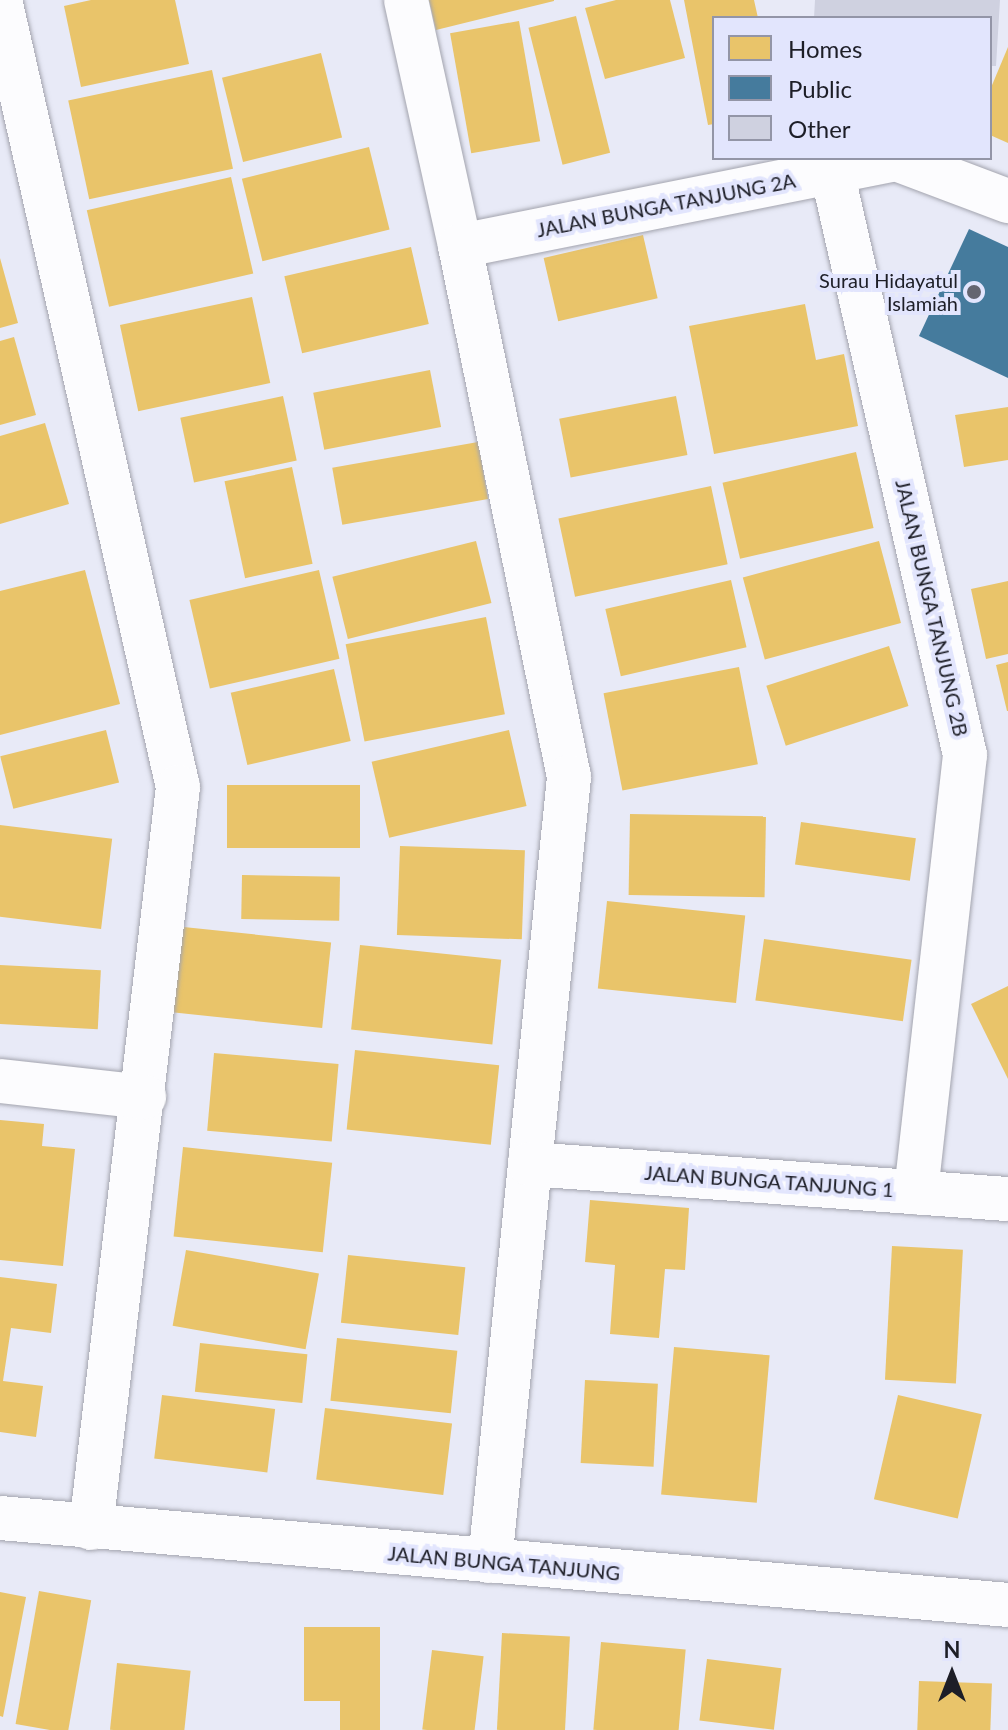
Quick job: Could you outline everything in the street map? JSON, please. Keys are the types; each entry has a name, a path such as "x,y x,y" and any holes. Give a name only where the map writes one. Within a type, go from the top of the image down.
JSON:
{"street":[{"path":"0,0 178,787 91,1528"},
{"path":"406,0 569,777 490,1561"},
{"name":"JALAN BUNGA TANJUNG 2A","path":"460,246 891,160"},
{"name":"JALAN BUNGA TANJUNG 2A","path":"899,160 1008,201"},
{"name":"JALAN BUNGA TANJUNG 2B","path":"832,172 965,755 916,1192"},
{"path":"0,1081 144,1097"},
{"name":"JALAN BUNGA TANJUNG 1","path":"530,1164 1008,1199"},
{"name":"JALAN BUNGA TANJUNG","path":"0,1518 1008,1605"}],"building: Homes":[{"path":"91,0 175,0 189,64 81,87 64,6"},
{"path":"429,0 554,0 554,1 436,30"},
{"path":"616,0 670,0 685,58 605,79 585,8"},
{"path":"684,0 754,0 758,16 712,16 712,124 708,125"},
{"path":"576,16 610,153 563,165 528,28"},
{"path":"519,21 540,141 471,153 450,33"},
{"path":"1008,47 1008,143 992,136 992,85"},
{"path":"321,53 342,137 243,162 222,78"},
{"path":"212,70 233,169 89,199 68,101"},
{"path":"369,147 390,229 262,261 242,179"},
{"path":"231,177 253,273 109,307 87,210"},
{"path":"643,235 658,298 558,321 544,258"},
{"path":"411,247 429,324 302,353 284,276"},
{"path":"0,258 18,323 0,328"},
{"path":"252,297 270,383 138,411 120,325"},
{"path":"805,304 816,360 844,354 858,426 714,454 689,326"},
{"path":"14,337 36,415 0,425 0,341"},
{"path":"430,370 441,427 324,450 313,393"},
{"path":"283,396 297,461 194,482 180,418"},
{"path":"676,396 687,455 571,478 559,419"},
{"path":"1008,407 1008,460 964,467 955,415"},
{"path":"45,423 69,504 0,524 0,436"},
{"path":"478,442 488,499 342,525 332,468"},
{"path":"856,452 874,528 740,559 723,483"},
{"path":"292,467 313,564 245,578 225,481"},
{"path":"711,486 728,564 575,597 558,518"},
{"path":"476,541 491,603 348,639 332,577"},
{"path":"879,541 901,623 765,660 743,577"},
{"path":"85,570 120,704 0,735 0,591"},
{"path":"319,570 339,659 210,689 189,600"},
{"path":"731,580 747,647 621,676 605,609"},
{"path":"1008,581 1008,654 986,659 971,589"},
{"path":"486,617 505,714 365,741 346,644"},
{"path":"889,646 908,706 786,746 766,686"},
{"path":"1008,662 1008,711 1007,711 996,665"},
{"path":"739,667 758,764 622,791 604,693"},
{"path":"334,669 351,741 247,765 231,693"},
{"path":"106,730 119,782 13,809 0,756"},
{"path":"509,730 527,806 389,838 372,762"},
{"path":"227,785 360,785 360,848 227,848"},
{"path":"630,814 766,816 765,897 629,895"},
{"path":"801,822 916,838 910,881 795,865"},
{"path":"0,825 112,839 101,929 0,917"},
{"path":"400,846 525,850 522,939 397,935"},
{"path":"242,875 340,877 339,921 241,919"},
{"path":"607,901 745,916 736,1003 598,989"},
{"path":"174,926 331,943 322,1028 165,1012"},
{"path":"764,939 912,960 903,1021 755,1000"},
{"path":"360,945 501,960 492,1044 351,1030"},
{"path":"0,965 101,970 98,1029 0,1024"},
{"path":"1008,986 1008,1079 971,1004"},
{"path":"355,1050 499,1065 491,1145 347,1130"},
{"path":"214,1053 339,1064 332,1142 207,1131"},
{"path":"0,1120 44,1124 42,1146 75,1149 63,1266 0,1260"},
{"path":"183,1147 332,1163 323,1252 174,1237"},
{"path":"590,1200 689,1208 685,1270 665,1269 659,1338 610,1334 615,1265 585,1262"},
{"path":"892,1246 963,1250 956,1384 885,1380"},
{"path":"186,1250 319,1273 306,1349 173,1326"},
{"path":"348,1255 465,1267 458,1335 341,1323"},
{"path":"0,1277 57,1284 51,1333 11,1328 3,1381 43,1386 36,1437 0,1432"},
{"path":"337,1338 457,1351 451,1413 330,1401"},
{"path":"200,1343 307,1354 302,1403 195,1392"},
{"path":"674,1347 770,1355 757,1503 661,1494"},
{"path":"585,1380 658,1384 654,1467 581,1463"},
{"path":"162,1395 275,1409 267,1472 154,1459"},
{"path":"898,1395 982,1414 958,1519 874,1499"},
{"path":"325,1408 452,1424 443,1495 316,1479"},
{"path":"39,1591 91,1600 68,1730 16,1724"},
{"path":"0,1592 26,1597 3,1717 0,1716"},
{"path":"304,1627 380,1627 380,1730 340,1730 340,1701 304,1701"},
{"path":"502,1633 570,1637 565,1730 497,1730"},
{"path":"601,1642 686,1649 679,1730 593,1730"},
{"path":"432,1650 484,1656 475,1730 422,1729"},
{"path":"707,1659 781,1668 774,1730 699,1721"},
{"path":"117,1663 191,1671 184,1730 110,1730"},
{"path":"919,1681 992,1684 990,1730 917,1730"}],"building: Public":[{"name":"Surau Hidayatul Islamiah","path":"969,229 1008,247 1008,378 919,336"}],"building: Other":[{"path":"815,0 1000,0 996,66 992,66 992,16 814,16"}],"place":[{"name":"Surau Hidayatul Islamiah","path":"974,292"}]}
